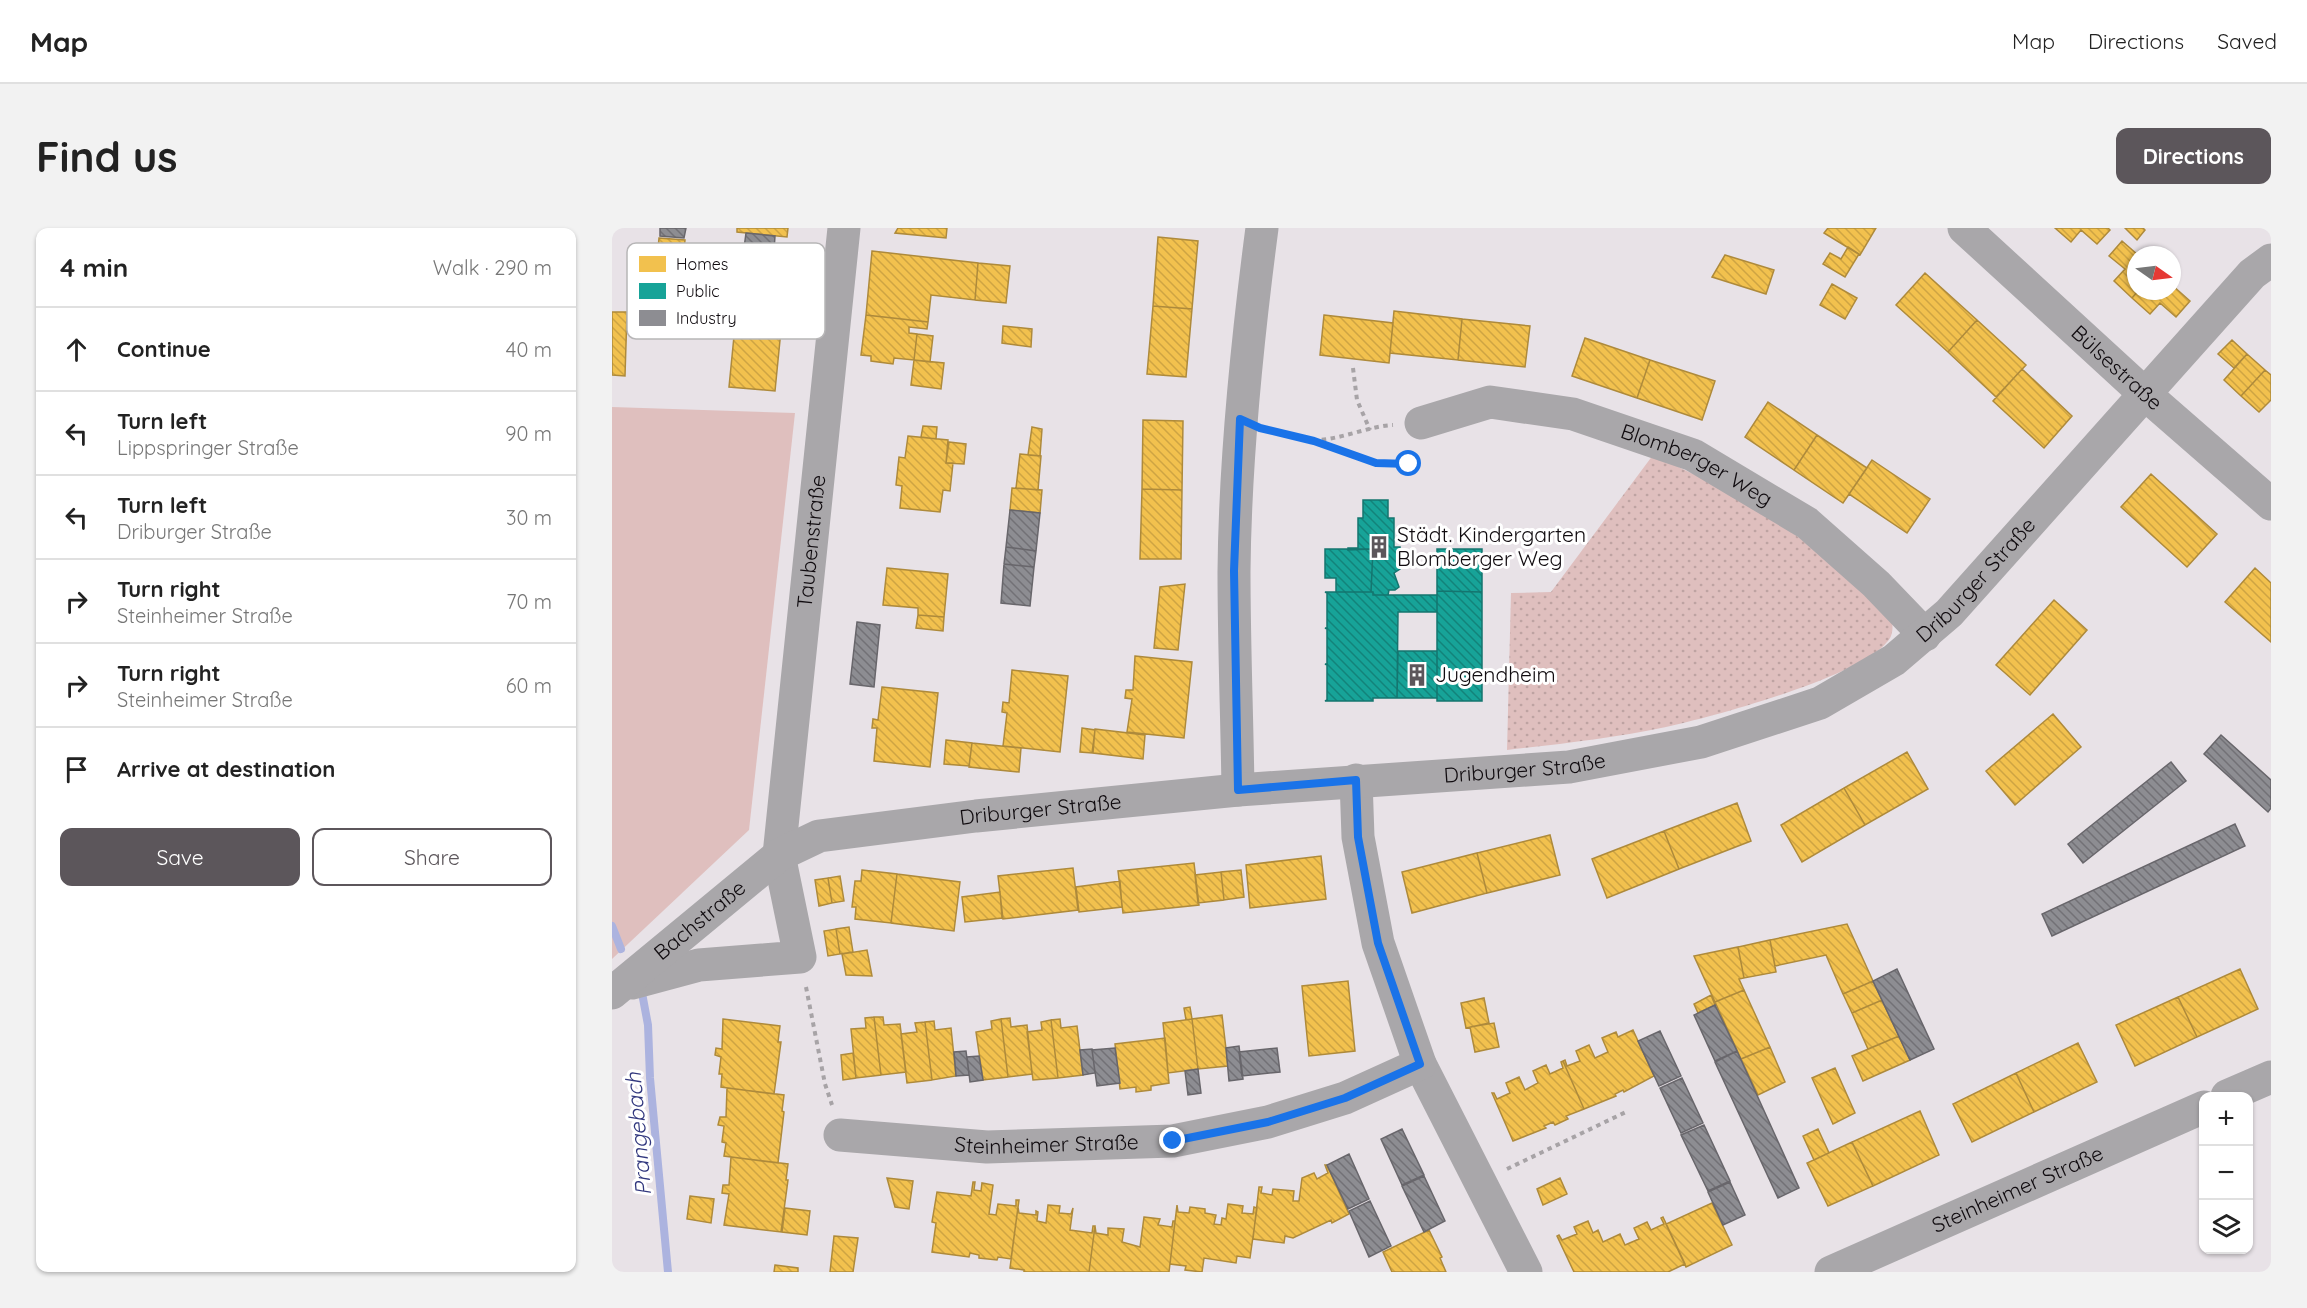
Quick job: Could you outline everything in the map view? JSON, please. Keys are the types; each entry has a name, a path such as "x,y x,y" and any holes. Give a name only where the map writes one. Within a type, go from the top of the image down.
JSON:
{"street":[{"name":"Taubenstraße","path":"800,957 779,855 844,228"},
{"path":"1238,790 1234,571 1240,419 1262,228"},
{"name":"Bülsestraße","path":"1964,228 2146,395 2271,504"},
{"name":"Driburger Straße","path":"779,855 819,836 976,816 1356,780 1569,767 1701,742 1820,703 1894,660 1949,613 2252,274 2271,260"},
{"name":"Blomberger Weg","path":"1421,423 1490,402 1573,414 1693,455 1808,523 1876,584 1925,634"},
{"path":"1356,780 1358,837 1378,943 1420,1064 1526,1272"},
{"name":"Bachstraße","path":"616,990 779,855"},
{"name":"Bachstraße","path":"616,990 699,965 800,957"},
{"name":"Steinheimer Straße","path":"840,1135 987,1147 1173,1141 1268,1122 1334,1102 1420,1064"},
{"path":"2236,1092 2271,1077"},
{"name":"Steinheimer Straße","path":"1831,1272 2199,1109"}],"path":[{"path":"1353,368 1357,400 1370,430"},
{"path":"1240,419 1260,428 1314,441 1376,463 1409,464 1421,423 1379,426 1370,430 1314,441"},
{"path":"800,957 825,1084 840,1135"},
{"path":"1479,1182 1628,1112"}],"shaded area":[{"path":"612,407 795,413 749,830 612,959"},
{"path":"1653,455 1725,489 1759,509 1825,556 1892,620 1890,637 1871,655 1847,669 1817,682 1749,705 1646,731 1507,750 1511,593 1551,592"}],"building: Homes":[{"path":"737,228 788,228 787,237 737,232"},
{"path":"898,228 947,228 946,238 895,233"},
{"path":"1828,228 1876,228 1860,255 1824,233"},
{"path":"2055,228 2108,228 2110,230 2097,244 2081,230 2071,242"},
{"path":"2125,228 2143,228 2145,230 2137,240"},
{"path":"1158,237 1198,241 1192,309 1153,306"},
{"path":"659,238 685,240 685,243 659,243"},
{"path":"2122,241 2128,246 2127,293 2114,281 2125,269 2109,256"},
{"path":"1848,247 1859,254 1845,277 1823,264 1830,253 1841,259"},
{"path":"872,251 978,263 975,300 931,295 928,322 866,315"},
{"path":"1725,255 1774,270 1766,294 1712,277"},
{"path":"978,263 1010,266 1006,303 975,300"},
{"path":"1925,273 1977,320 1948,352 1896,305"},
{"path":"1832,284 1857,298 1845,319 1820,305"},
{"path":"2181,293 2190,301 2176,317 2160,303 2150,314 2134,300 2181,300"},
{"path":"1153,306 1192,309 1186,377 1147,374"},
{"path":"1394,311 1462,319 1458,360 1390,353"},
{"path":"612,312 627,312 625,376 612,375"},
{"path":"866,315 928,322 927,329 909,327 909,333 917,334 914,360 894,358 893,364 871,361 871,356 861,355"},
{"path":"1324,315 1393,323 1389,363 1320,355"},
{"path":"1462,319 1530,326 1525,367 1458,360"},
{"path":"1977,320 2026,365 1996,397 1948,352"},
{"path":"1003,326 1032,329 1031,347 1002,343"},
{"path":"917,334 933,336 930,362 914,360"},
{"path":"1585,338 1650,360 1637,398 1572,376"},
{"path":"734,339 780,339 775,391 729,387"},
{"path":"2232,340 2247,354 2234,368 2218,354"},
{"path":"2247,354 2265,370 2241,396 2224,380"},
{"path":"914,360 944,363 941,389 911,385"},
{"path":"1650,360 1715,381 1702,420 1637,398"},
{"path":"2022,369 2072,416 2044,448 1993,401"},
{"path":"2265,370 2271,375 2271,400 2259,412 2241,396"},
{"path":"1768,402 1817,435 1794,470 1745,437"},
{"path":"1143,420 1183,421 1182,490 1142,489"},
{"path":"923,426 937,427 936,439 921,437"},
{"path":"1032,427 1042,429 1040,456 1028,455"},
{"path":"1817,435 1867,468 1843,503 1794,470"},
{"path":"908,436 948,440 946,463 953,463 950,491 943,490 940,512 900,508 902,486 896,485 899,457 905,458"},
{"path":"949,442 966,444 964,464 946,463"},
{"path":"1020,454 1041,456 1038,490 1016,488"},
{"path":"1872,460 1930,499 1907,533 1849,494"},
{"path":"2151,474 2217,534 2187,567 2121,507"},
{"path":"1012,488 1042,490 1040,513 1010,510"},
{"path":"1142,489 1182,490 1181,559 1140,559"},
{"path":"887,568 948,574 944,617 918,615 918,608 883,605"},
{"path":"2255,568 2271,583 2271,642 2225,602"},
{"path":"1185,584 1178,650 1154,648 1160,587"},
{"path":"2054,600 2087,630 2030,695 1996,665"},
{"path":"918,615 944,617 943,631 916,628"},
{"path":"1135,656 1192,662 1184,738 1127,732 1132,699 1125,698 1126,690 1133,690"},
{"path":"1012,670 1068,676 1060,752 1003,746 1007,713 1002,712 1003,702 1009,703"},
{"path":"882,687 938,693 930,767 874,761 877,728 872,728 873,719 878,720"},
{"path":"2053,714 2081,747 2015,805 1986,771"},
{"path":"1082,728 1095,730 1092,753 1080,752"},
{"path":"1095,729 1145,735 1143,759 1093,753"},
{"path":"946,740 972,743 969,766 944,764"},
{"path":"972,743 1021,748 1019,772 969,767"},
{"path":"1907,752 1928,789 1865,825 1844,788"},
{"path":"1844,788 1865,825 1802,862 1781,825"},
{"path":"1737,803 1751,841 1679,869 1664,831"},
{"path":"1664,831 1679,869 1607,898 1592,859"},
{"path":"1550,835 1560,875 1487,893 1477,853"},
{"path":"1477,853 1487,893 1412,913 1402,872"},
{"path":"1321,856 1326,899 1250,908 1246,865"},
{"path":"1194,863 1199,905 1123,913 1118,871"},
{"path":"1073,868 1078,910 1003,919 998,876"},
{"path":"862,870 897,874 891,923 855,919 856,907 852,907 855,881 861,881"},
{"path":"1241,870 1244,897 1224,900 1221,872"},
{"path":"1221,872 1224,900 1198,903 1195,875"},
{"path":"897,874 960,882 954,931 891,923"},
{"path":"840,876 844,901 832,903 828,878"},
{"path":"828,878 832,903 819,906 815,880"},
{"path":"1120,881 1122,907 1079,912 1076,887"},
{"path":"1000,892 1002,918 965,922 962,897"},
{"path":"1847,924 1873,981 1843,994 1826,955 1775,966 1770,940"},
{"path":"849,927 853,952 840,954 836,929"},
{"path":"836,929 840,954 828,956 824,931"},
{"path":"1770,940 1776,972 1744,978 1738,947"},
{"path":"1738,947 1744,978 1739,979 1744,990 1715,1002 1694,956"},
{"path":"867,950 872,976 846,975 842,954"},
{"path":"2240,969 2258,1009 2197,1037 2178,997"},
{"path":"1348,981 1355,1051 1309,1056 1302,986"},
{"path":"1873,981 1882,1000 1852,1013 1843,994"},
{"path":"1744,990 1770,1047 1741,1059 1715,1002"},
{"path":"1711,995 1715,1005 1698,1013 1694,1004"},
{"path":"2178,997 2197,1037 2135,1066 2116,1025"},
{"path":"1484,998 1489,1023 1466,1028 1461,1003"},
{"path":"1882,1000 1899,1036 1868,1049 1852,1013"},
{"path":"1190,1007 1192,1019 1186,1020 1184,1008"},
{"path":"1222,1015 1228,1066 1198,1069 1192,1019"},
{"path":"874,1017 881,1075 856,1078 851,1029 866,1028 865,1018"},
{"path":"874,1017 883,1017 884,1025 900,1024 906,1072 881,1075"},
{"path":"1010,1018 1011,1027 1027,1025 1032,1074 1008,1077 1001,1019"},
{"path":"723,1019 780,1026 778,1042 781,1042 774,1094 721,1087 722,1074 719,1074 721,1057 715,1055 716,1048 722,1049"},
{"path":"1001,1019 1008,1077 983,1080 976,1032 992,1029 991,1021"},
{"path":"1060,1019 1061,1028 1077,1026 1083,1075 1058,1078 1051,1020"},
{"path":"1192,1019 1198,1069 1168,1073 1163,1023"},
{"path":"1051,1020 1058,1078 1033,1080 1027,1032 1042,1030 1041,1022"},
{"path":"934,1021 935,1030 951,1028 956,1076 932,1080 925,1022"},
{"path":"925,1022 932,1080 907,1083 901,1034 917,1032 915,1023"},
{"path":"1494,1023 1499,1047 1475,1052 1470,1027"},
{"path":"1633,1030 1654,1076 1624,1092 1623,1090 1615,1094 1616,1096 1584,1109 1563,1061 1565,1060 1567,1066 1580,1061 1576,1051 1589,1045 1595,1058 1608,1052 1602,1038 1616,1032 1618,1037"},
{"path":"1899,1036 1910,1060 1863,1081 1852,1056"},
{"path":"1165,1038 1169,1083 1151,1086 1151,1090 1136,1092 1136,1087 1120,1089 1115,1044"},
{"path":"2078,1043 2097,1082 2034,1112 2016,1073"},
{"path":"1770,1047 1785,1082 1758,1095 1741,1059"},
{"path":"853,1053 856,1078 843,1080 841,1055"},
{"path":"1563,1061 1584,1109 1566,1116 1568,1119 1555,1125 1553,1122 1544,1126 1546,1128 1513,1141 1492,1093 1497,1099 1510,1093 1506,1083 1519,1077 1525,1090 1538,1083 1533,1071 1546,1065 1550,1074 1563,1068 1561,1062"},
{"path":"1835,1068 1855,1113 1833,1124 1812,1078"},
{"path":"2016,1073 2034,1112 1972,1142 1953,1104"},
{"path":"727,1088 784,1095 778,1163 724,1156 726,1143 722,1142 724,1126 718,1125 720,1117 726,1117"},
{"path":"1920,1111 1939,1155 1873,1186 1852,1142"},
{"path":"1818,1129 1829,1153 1814,1160 1803,1136"},
{"path":"1852,1142 1873,1186 1828,1206 1807,1163"},
{"path":"731,1157 788,1164 781,1232 724,1225 729,1194 722,1193 723,1185 729,1185"},
{"path":"1325,1165 1349,1214 1293,1238 1285,1236 1284,1243 1253,1239 1259,1187 1262,1187 1261,1193 1272,1195 1273,1189 1294,1191 1293,1201 1299,1201 1302,1178 1314,1173 1317,1179 1328,1173"},
{"path":"887,1178 913,1181 909,1209 895,1207"},
{"path":"1560,1178 1567,1194 1543,1205 1537,1189"},
{"path":"973,1182 975,1182 974,1190 981,1191 982,1183 993,1185 989,1214 996,1215 998,1204 1016,1206 1016,1200 1019,1200 1011,1259 979,1258 979,1255 970,1253 969,1257 932,1252 936,1223 932,1222 937,1192 971,1196"},
{"path":"690,1196 714,1199 711,1223 687,1219"},
{"path":"1712,1203 1732,1245 1686,1267 1666,1224"},
{"path":"1228,1204 1243,1206 1242,1213 1253,1214 1254,1207 1257,1208 1250,1258 1237,1256 1236,1263 1204,1258 1202,1272 1185,1270 1186,1266 1170,1264 1177,1205 1178,1212 1189,1213 1190,1207 1205,1209 1205,1213 1216,1215 1214,1224 1221,1225 1222,1218 1226,1219"},
{"path":"1048,1205 1060,1206 1059,1213 1071,1214 1073,1208 1070,1230 1092,1233 1093,1226 1095,1226 1089,1272 1024,1272 1024,1270 1010,1268 1018,1207 1019,1213 1036,1215 1036,1211 1038,1212 1037,1221 1046,1223"},
{"path":"785,1208 810,1211 807,1235 782,1232"},
{"path":"1144,1217 1160,1219 1158,1225 1172,1227 1175,1221 1169,1272 1089,1272 1095,1226 1096,1233 1108,1235 1108,1228 1124,1229 1122,1242 1140,1247"},
{"path":"1663,1217 1685,1264 1668,1272 1574,1272 1557,1236 1559,1235 1562,1240 1577,1234 1574,1227 1588,1221 1593,1233 1598,1230 1603,1242 1620,1234 1625,1245 1639,1239 1634,1228 1647,1222 1651,1230 1664,1224 1661,1218"},
{"path":"1429,1230 1442,1257 1440,1258 1446,1272 1392,1272 1383,1252"},
{"path":"834,1236 858,1238 853,1272 830,1272"},
{"path":"775,1265 798,1268 798,1272 774,1272"}],"building: Public":[{"name":"Städt. Kindergarten Blomberger Weg","path":"1363,500 1388,500 1388,518 1394,518 1394,547 1400,547 1400,569 1394,573 1399,587 1389,590 1388,595 1373,595 1371,592 1373,549 1348,550 1348,548 1358,548 1358,518 1363,518"},
{"path":"1325,549 1373,549 1371,592 1336,592 1336,578 1325,578"},
{"path":"1437,549 1482,549 1482,592 1437,591"},
{"path":"1437,591 1482,592 1482,701 1437,701"},
{"path":"1325,592 1437,595 1437,612 1398,612 1397,698 1373,698 1373,701 1325,701 1327,700 1327,665 1325,664 1327,664 1327,629 1325,628 1327,628 1327,593"},
{"name":"Jugendheim","path":"1398,651 1437,651 1437,698 1397,698"}],"building: Industry":[{"path":"660,228 686,228 684,238 660,236"},
{"path":"746,233 775,236 775,243 745,243"},
{"path":"1010,510 1040,513 1036,551 1006,547"},
{"path":"1006,547 1036,551 1034,567 1004,564"},
{"path":"1004,564 1034,567 1030,606 1001,603"},
{"path":"857,622 880,625 874,687 850,684"},
{"path":"2221,735 2271,780 2271,808 2268,812 2204,754"},
{"path":"2171,762 2186,781 2083,863 2068,844"},
{"path":"2235,824 2245,846 2052,936 2042,914"},
{"path":"1897,969 1934,1049 1910,1060 1873,981"},
{"path":"1715,1005 1737,1051 1715,1061 1694,1015"},
{"path":"1660,1031 1681,1076 1659,1086 1638,1041"},
{"path":"1239,1046 1243,1079 1229,1081 1226,1048"},
{"path":"1115,1048 1120,1083 1097,1086 1092,1050"},
{"path":"1277,1048 1280,1072 1242,1076 1239,1052"},
{"path":"1092,1049 1095,1073 1083,1075 1080,1050"},
{"path":"966,1051 969,1075 956,1076 954,1052"},
{"path":"1737,1051 1799,1188 1778,1198 1715,1062"},
{"path":"979,1056 983,1080 970,1082 967,1057"},
{"path":"1198,1069 1201,1093 1188,1095 1185,1071"},
{"path":"1682,1078 1703,1123 1681,1133 1660,1088"},
{"path":"1704,1125 1730,1181 1708,1191 1681,1135"},
{"path":"1402,1129 1424,1175 1402,1185 1381,1139"},
{"path":"1349,1154 1369,1199 1348,1209 1327,1165"},
{"path":"1424,1176 1445,1221 1424,1232 1402,1186"},
{"path":"1730,1182 1745,1215 1723,1225 1708,1192"},
{"path":"1370,1201 1391,1246 1369,1257 1349,1211"}],"waterway":[{"name":"Prangebach","path":"612,926 621,949"},
{"name":"Prangebach","path":"642,993 648,1025 650,1078 668,1272"}],"place":[{"name":"Städt. Kindergarten Blomberger Weg","path":"1379,547"},
{"name":"Jugendheim","path":"1417,675"}],"route":[{"path":"1173,1141 1268,1122 1345,1098 1420,1064 1378,943 1358,837 1356,780 1238,790 1234,571 1240,419 1260,428 1314,441 1376,463 1409,464"}]}
